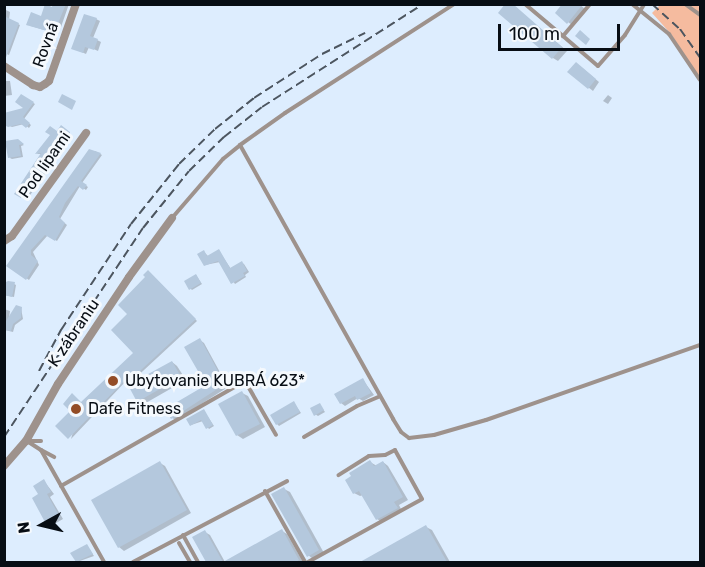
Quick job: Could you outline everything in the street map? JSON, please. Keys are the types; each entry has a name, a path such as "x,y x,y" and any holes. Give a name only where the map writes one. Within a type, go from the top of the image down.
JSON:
{"street":[{"name":"Rovná","path":"4,66 33,85 40,87 49,81 76,4"},
{"name":"Pod lipami","path":"4,241 12,236 86,133"},
{"name":"K zábraniu","path":"4,466 26,441 58,384 129,277 172,218"}],"lane":[{"path":"172,218 216,167 240,145 285,112 454,4"},
{"path":"525,4 598,66 625,35 644,4"},
{"path":"563,36 590,4"},
{"path":"632,4 669,34 700,80"},
{"path":"685,4 700,15"},
{"path":"240,145 355,357 405,435 417,438 486,420 700,345"},
{"path":"61,486 245,381 276,435"},
{"path":"304,437 357,406 380,396"},
{"path":"26,441 41,441"},
{"path":"26,441 54,457"},
{"path":"41,450 104,562"},
{"path":"265,491 306,562 422,499 395,450 385,455 369,456 338,475"},
{"path":"133,562 287,481"},
{"path":"183,535 198,562"},
{"path":"179,543 190,562"}],"shaded area":[{"path":"660,5 700,5 700,79 671,34 652,13"}],"building":[{"path":"45,4 52,7 53,4 66,4 57,26 53,25 51,32 26,25 31,12 41,16"},
{"path":"505,4 513,4 562,47 552,59 498,13"},
{"path":"562,4 583,4 567,24 555,13"},
{"path":"84,14 97,18 90,36 98,39 94,50 85,47 83,53 71,49"},
{"path":"4,16 19,23 5,60 4,60"},
{"path":"580,30 590,39 586,45 575,36"},
{"path":"576,62 596,79 588,89 567,72"},
{"path":"21,94 34,102 23,117 30,123 26,128 21,124 8,127 4,125 4,113 23,108 15,102"},
{"path":"62,94 76,101 72,110 58,102"},
{"path":"61,125 70,132 70,135 25,198 14,194 41,153 35,154 50,135 45,132 50,126 57,131"},
{"path":"18,139 24,144 19,145 21,156 8,158 5,141"},
{"path":"89,149 101,153 81,181 87,185 83,190 78,186 65,203 59,217 65,223 55,241 45,235 31,250 31,255 38,261 26,280 6,266"},
{"path":"219,249 230,268 242,261 247,271 243,273 245,276 231,284 218,261 204,266 197,254 204,250 207,256"},
{"path":"148,270 196,319 127,383 125,380 68,439 55,426 70,411 63,404 72,393 81,402 133,353 111,330 127,314 118,305 145,277 143,275"},
{"path":"196,274 201,283 189,290 184,281"},
{"path":"15,282 12,297 4,295 4,283"},
{"path":"16,305 22,307 21,318 13,324 11,331 4,330 6,321"},
{"path":"200,338 225,384 171,419 165,409 206,385 184,347"},
{"path":"172,361 181,377 137,402 128,385"},
{"path":"363,378 371,393 357,400 355,396 340,404 334,394"},
{"path":"242,391 260,424 236,436 218,404"},
{"path":"294,401 300,412 276,425 270,415"},
{"path":"320,403 324,410 314,416 310,408"},
{"path":"204,409 213,425 206,429 201,420 190,426 186,419"},
{"path":"370,460 374,466 383,461 403,497 394,502 398,508 376,520 359,491 353,494 345,480 351,476 349,473"},
{"path":"160,461 187,510 118,548 91,500"},
{"path":"44,479 51,492 47,494 60,517 46,524 32,498 38,494 33,486"},
{"path":"284,487 319,550 307,557 271,494"},
{"path":"426,525 447,562 360,562"},
{"path":"282,529 299,560 296,562 223,562"},
{"path":"205,530 223,562 206,562 192,537"},
{"path":"87,544 93,554 76,562 70,553"}],"railway":[{"path":"4,437 143,228 189,171 224,137 262,107 423,4"},
{"path":"652,4 680,29 700,58"},
{"path":"39,371 61,330 131,224 179,164 215,129 254,98 322,54 365,33"}],"place":[{"name":"Ubytovanie KUBRÁ 623*","path":"113,381"},
{"name":"Dafe Fitness","path":"76,409"}]}
